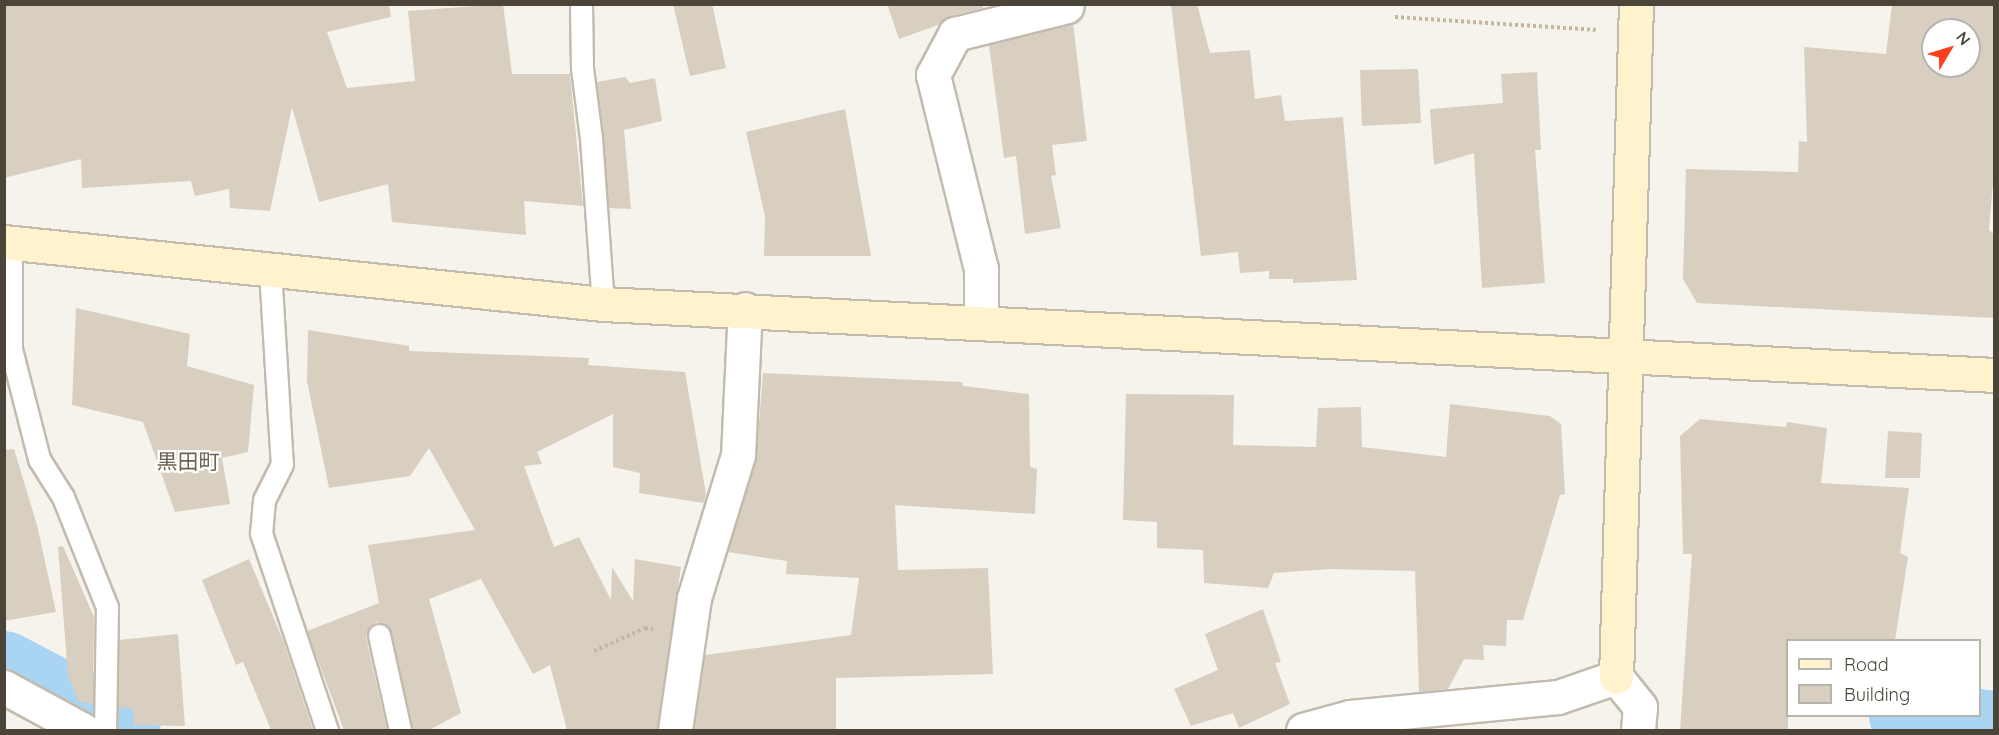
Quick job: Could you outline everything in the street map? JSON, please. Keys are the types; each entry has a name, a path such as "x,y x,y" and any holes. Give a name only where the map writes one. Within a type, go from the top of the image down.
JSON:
{"street":[{"path":"981,322 981,269 933,75 955,34 1067,6"},
{"path":"1635,19 1616,677 1641,707 1638,730"},
{"path":"8,243 603,304 745,309 1995,375"},
{"path":"675,730 694,598 738,455 745,309"},
{"path":"1303,730 1350,717 1558,697 1616,677"},
{"path":"4,687 83,730"}],"lane":[{"path":"581,4 582,68 591,138 603,304"},
{"path":"8,243 11,349 39,459 63,497 107,607 105,730"},
{"path":"270,270 282,464 264,500 261,533 327,730"},
{"path":"379,635 400,730"}],"path":[{"path":"1395,17 1635,19"},
{"path":"594,651 645,628 689,635"}],"building":[{"path":"4,4 389,4 391,17 327,32 347,88 415,81 408,11 503,4 512,74 570,74 583,206 524,201 526,235 392,222 388,184 319,202 292,107 270,211 230,208 229,189 195,196 191,181 82,188 81,159 4,178"},
{"path":"673,4 712,4 726,68 690,76"},
{"path":"887,4 982,4 983,8 950,16 938,25 899,39"},
{"path":"1171,4 1197,4 1210,53 1250,50 1255,99 1281,95 1285,121 1343,117 1357,280 1293,283 1293,279 1269,279 1269,271 1240,273 1238,252 1201,256"},
{"path":"1892,4 1995,4 1995,159 1989,230 1995,235 1995,318 1697,303 1683,279 1686,169 1798,172 1799,141 1807,142 1804,47 1886,54"},
{"path":"1073,23 1087,141 1052,145 1056,175 1051,176 1061,228 1025,234 1016,156 1004,158 989,45"},
{"path":"1418,69 1421,123 1362,126 1360,70"},
{"path":"1537,72 1541,150 1535,150 1545,283 1482,288 1474,153 1434,165 1430,109 1503,103 1501,74"},
{"path":"625,77 630,83 655,78 662,121 624,130 631,209 609,208 597,82"},
{"path":"845,109 871,256 764,256 765,217 746,132"},
{"path":"76,308 190,334 187,366 254,385 248,452 222,458 230,504 175,512 143,422 72,405"},
{"path":"308,330 409,346 409,351 589,358 588,365 685,372 706,494 704,503 639,493 640,473 613,467 613,414 537,452 542,464 524,466 554,547 579,537 611,600 612,567 633,601 635,559 681,567 657,730 567,730 550,665 533,674 481,579 429,599 461,713 429,730 412,730 391,632 388,626 377,622 370,626 366,637 387,730 344,730 307,631 379,603 368,545 475,530 429,448 410,476 329,488 307,381"},
{"path":"763,373 962,382 963,386 1029,394 1030,467 1037,469 1035,514 895,505 898,570 988,568 993,674 836,678 836,730 694,730 705,655 851,635 859,578 786,574 787,561 728,552 756,460"},
{"path":"1126,394 1234,395 1233,445 1316,447 1318,408 1361,407 1362,447 1446,457 1450,404 1550,416 1561,424 1565,494 1560,495 1523,620 1507,620 1506,646 1483,645 1484,660 1464,659 1448,689 1419,692 1415,571 1329,569 1274,573 1268,588 1204,583 1203,550 1157,548 1157,522 1123,520"},
{"path":"1700,419 1786,427 1787,422 1827,428 1821,483 1909,488 1900,553 1908,557 1895,639 1786,639 1788,730 1680,730 1692,554 1683,554 1680,436"},
{"path":"1888,431 1922,433 1920,478 1885,478"},
{"path":"14,449 37,525 56,612 4,621 4,450"},
{"path":"63,546 94,617 93,704 79,702 68,676 58,547"},
{"path":"249,559 283,640 313,730 271,730 243,662 236,665 202,580"},
{"path":"1263,609 1281,662 1275,663 1290,704 1239,728 1233,713 1191,726 1174,689 1218,670 1205,634"},
{"path":"178,634 185,726 134,725 133,709 118,707 119,640"}],"waterway":[{"path":"4,667 125,730"},
{"path":"1913,717 1994,727"}],"district":[{"name":"黒田町","path":"188,461"}]}
